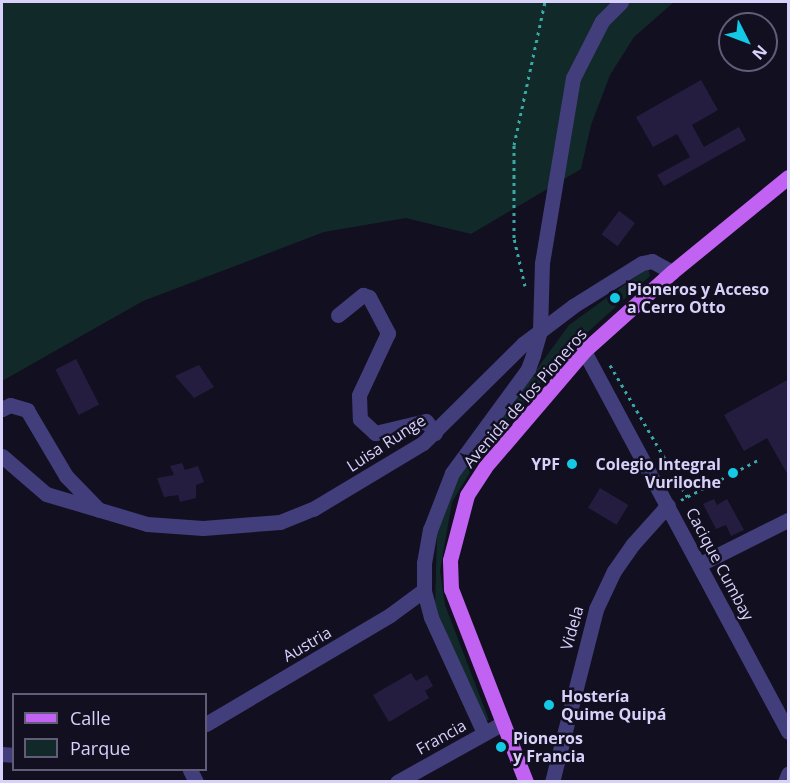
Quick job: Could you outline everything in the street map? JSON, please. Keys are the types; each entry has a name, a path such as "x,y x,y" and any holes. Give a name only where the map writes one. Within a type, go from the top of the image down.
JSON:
{"main road":[{"name":"Avenida de los Pioneros","path":"526,782 501,724 453,597 450,560 456,526 467,495 485,467 584,351 672,272 789,177"}],"street":[{"path":"484,733 448,659 424,590 424,563 442,495 474,437 528,369 540,330 540,299 549,211 573,78 602,21 621,2"},
{"name":"Luisa Runge","path":"2,456 46,494 101,512 180,528 254,527 280,522 313,508 435,433 540,330 642,263 652,261 672,272"},
{"path":"338,315 363,295 369,297 388,333 358,395 360,419 375,433 426,421 435,433"},
{"name":"Cacique Cumbay","path":"584,351 789,732"},
{"path":"2,409 10,405 27,410 66,476 101,512"},
{"name":"Videla","path":"552,782 596,609 633,544 668,505"},
{"path":"700,564 789,520"},
{"name":"Austria","path":"207,723 390,615 424,590"},
{"name":"Francia","path":"397,782 501,724"},
{"path":"785,782 789,774"}],"path":[{"path":"540,299 525,287 514,238 514,145 545,2"},
{"path":"605,356 688,498"},
{"path":"668,505 688,498 760,459"}],"green space":[{"path":"2,2 674,2 634,37 610,75 591,125 581,169 471,234 406,218 324,232 143,301 2,381"},
{"path":"648,268 650,276 570,348 478,459 452,502 440,571 445,605 489,720 483,721 435,606 437,534 451,487 569,325"}],"building":[{"path":"701,80 718,110 692,125 704,147 739,127 746,140 664,186 657,175 690,157 677,134 653,147 636,117"},
{"path":"619,211 635,223 618,246 602,234"},
{"path":"76,359 99,404 79,415 56,369"},
{"path":"199,365 214,387 194,398 175,376"},
{"path":"789,379 789,477 767,438 744,451 724,415"},
{"path":"182,463 185,470 198,466 204,482 196,485 196,498 180,502 178,495 164,497 157,478 174,475 170,466"},
{"path":"600,488 628,505 616,525 588,508"},
{"path":"714,499 717,505 727,499 744,530 731,536 726,525 716,529 703,504"},
{"path":"411,673 416,681 427,675 433,686 425,691 429,698 389,722 373,695"}],"place":[{"name":"Pioneros y Acceso a Cerro Otto","path":"615,298"},
{"name":"YPF","path":"572,464"},
{"name":"Colegio Integral Vuriloche","path":"733,473"},
{"name":"Hostería Quime Quipá","path":"549,705"},
{"name":"Pioneros y Francia","path":"501,747"}]}
